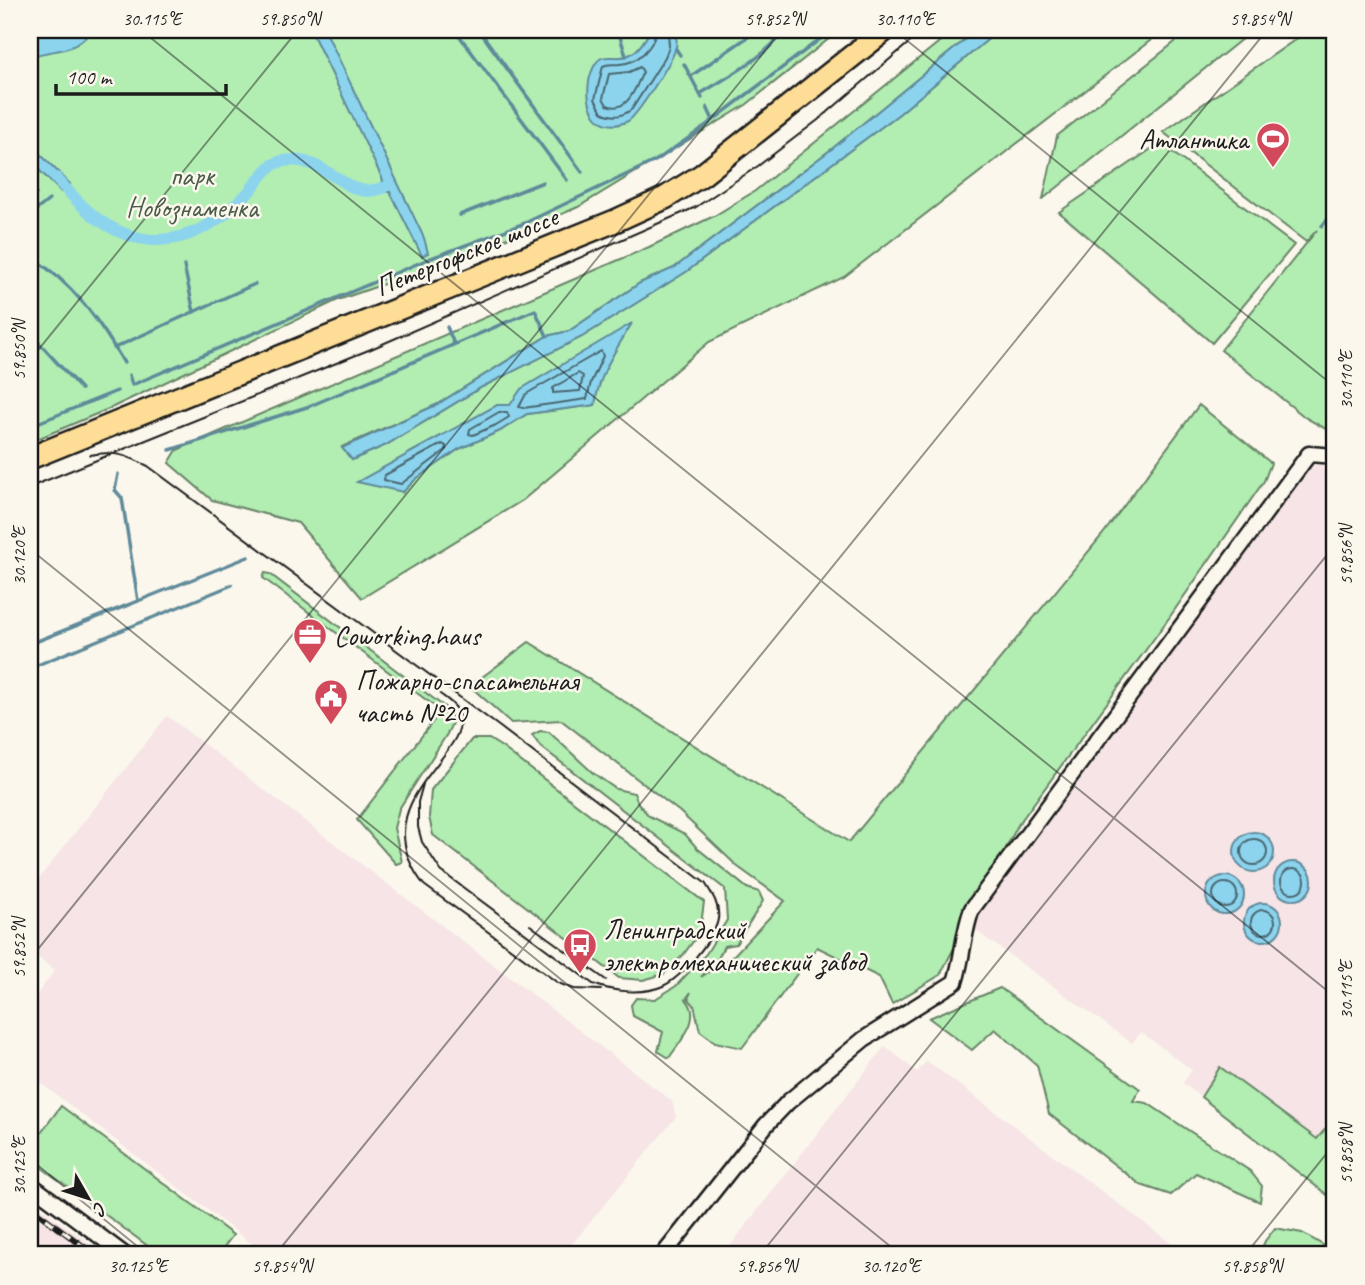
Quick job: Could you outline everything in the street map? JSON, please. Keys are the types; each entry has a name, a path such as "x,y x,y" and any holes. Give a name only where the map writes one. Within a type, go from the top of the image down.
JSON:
{"main road":[{"name":"Петергофское шоссе","path":"30,447 652,191 688,170 729,140 863,30"},
{"name":"Петергофское шоссе","path":"30,458 665,198 732,153 885,30"}],"street":[{"path":"663,1255 765,1125 788,1102 864,1040 955,982 972,909 1308,454 1335,456"},
{"path":"30,1184 125,1255"}],"shaded area":[{"path":"1309,465 1321,465 1335,475 1335,1201 1183,1083 1192,1070 1141,1032 1132,1043 975,930 977,910"},
{"path":"167,716 672,1101 676,1117 563,1255 267,1255 30,1075 30,1004 55,970 30,952 30,890"},
{"name":"Ленинградский электромеханический завод","path":"885,1046 917,1072 927,1061 1187,1255 723,1255"},
{"path":"30,1200 105,1255 30,1255"}],"green space":[{"name":"парк Новознаменка","path":"30,30 840,30 746,105 578,207 470,254 338,300 113,407 30,442"},
{"path":"954,30 977,30 833,148 674,268 640,283 569,331 547,336 436,405 342,447 352,460 386,445 482,387 582,337 686,272 899,114 999,30 1164,30 844,277 709,342 523,500 362,598 298,523 212,500 169,463 177,450 649,247 714,216 755,191","holes":["631,324 604,373 594,405 527,414 500,431 459,449 416,479 403,492 410,453 497,406 510,405"]},
{"path":"1190,30 1253,30 1043,199 1057,136"},
{"name":"Атлантика","path":"1309,30 1335,30 1335,434 1306,418 1221,350 1317,230 1306,242 1163,132"},
{"path":"1160,143 1294,245 1212,343 1059,212"},
{"path":"1199,405 1271,463 1264,481 1169,618 1018,825 940,975 892,1004 879,977 817,947 742,1048 715,1042 700,1031 694,1005 688,998 691,992 686,999 692,1014 688,1029 669,1058 658,1051 663,1032 633,1016 631,1005 636,998 655,999 676,986 706,954 727,920 725,889 540,746 532,735 540,731 549,732 593,773 616,789 634,793 638,803 649,816 685,834 697,848 747,888 759,892 763,901 736,944 724,946 717,961 701,977 734,955 785,901 738,867 680,812 561,720 511,723 470,686 529,642 849,842 1103,534"},
{"path":"265,573 270,574 451,712 453,721 447,734 399,809 394,828 402,862 396,864 357,820 441,711 263,578"},
{"path":"472,739 489,739 502,747 704,902 700,932 664,974 643,980 619,978 433,835 429,817 431,790"},
{"path":"1000,988 1140,1089 1133,1101 1147,1103 1250,1171 1262,1186 1260,1202 1196,1173 1171,1195 1141,1185 1049,1114 1037,1065 995,1029 972,1050 929,1018"},
{"path":"1220,1067 1317,1139 1335,1117 1335,1201 1201,1097"},
{"path":"61,1106 233,1235 218,1255 160,1255 30,1159 30,1126 40,1134"},
{"path":"1275,1228 1302,1233 1335,1252 1335,1255 1259,1255"}],"water":[{"path":"30,30 93,30 77,44 63,50 30,57"},
{"path":"315,30 326,32 424,238 428,253 422,256 390,192 368,191 382,184 383,180 314,37"},
{"path":"651,30 674,30 677,42 672,56 654,88 628,121 615,125 605,123 591,108 589,98 588,86 596,63 602,58 631,54"},
{"path":"977,30 999,30 899,114 686,272 582,337 482,387 386,445 352,460 342,448 436,405 547,336 569,331 640,283 674,268 833,148"},
{"path":"30,144 70,184 61,192 30,161"},
{"path":"632,323 604,372 595,405 527,414 500,431 459,449 416,479 403,492 357,482 497,405 510,405 521,389"},
{"path":"1254,832 1268,838 1274,852 1268,866 1254,872 1240,866 1234,852 1240,838"},
{"path":"1293,862 1307,867 1312,881 1307,895 1293,900 1279,895 1274,881 1279,867"},
{"path":"1225,876 1238,882 1244,895 1238,908 1225,914 1212,908 1206,895 1212,882"},
{"path":"1263,903 1276,909 1282,922 1276,935 1263,941 1250,935 1244,922 1250,909"}],"waterway":[{"path":"479,30 582,172"},
{"path":"618,30 626,56"},
{"path":"691,76 758,30"},
{"path":"700,94 767,50 785,30"},
{"path":"129,375 132,385 426,260 525,223 657,160 832,30"},
{"path":"458,34 567,180"},
{"path":"676,49 680,55"},
{"path":"684,64 702,98"},
{"path":"707,107 713,120"},
{"path":"56,178 102,222 122,233 160,240 178,238 213,222 245,196 271,166 283,161 296,160 319,167 357,189 367,191 383,188"},
{"path":"460,215 543,182"},
{"path":"30,199 36,194"},
{"path":"30,215 49,200"},
{"path":"1322,226 1335,211"},
{"path":"30,257 72,290 124,363"},
{"path":"184,266 194,312"},
{"path":"114,348 255,284"},
{"path":"170,450 310,406 535,310 547,336"},
{"path":"447,327 454,344"},
{"path":"30,333 81,389"},
{"path":"30,426 117,391"},
{"path":"30,644 138,601 122,498 115,490 118,474"},
{"path":"138,601 248,557"},
{"path":"30,668 232,585"}],"tram line":[{"path":"30,487 371,349 696,207 758,166 822,117 924,30"},
{"path":"90,455 120,455 148,466 500,727 705,883 718,909 716,927 688,966 663,986 646,991 628,991 593,984 441,871 422,842 418,827 418,802 423,784"},
{"path":"440,694 458,710 459,729 451,746 410,805 404,829 407,855 424,885 558,983 574,989 601,990"},
{"path":"530,925 606,980"}],"railway":[{"path":"30,1207 95,1255"}],"place":[{"name":"Атлантика","path":"1273,169"},
{"name":"Coworking.haus","path":"310,665"},
{"name":"Пожарно-спасательная часть №20","path":"331,726"},
{"name":"Ленинградский электромеханический завод","path":"580,975"}]}
